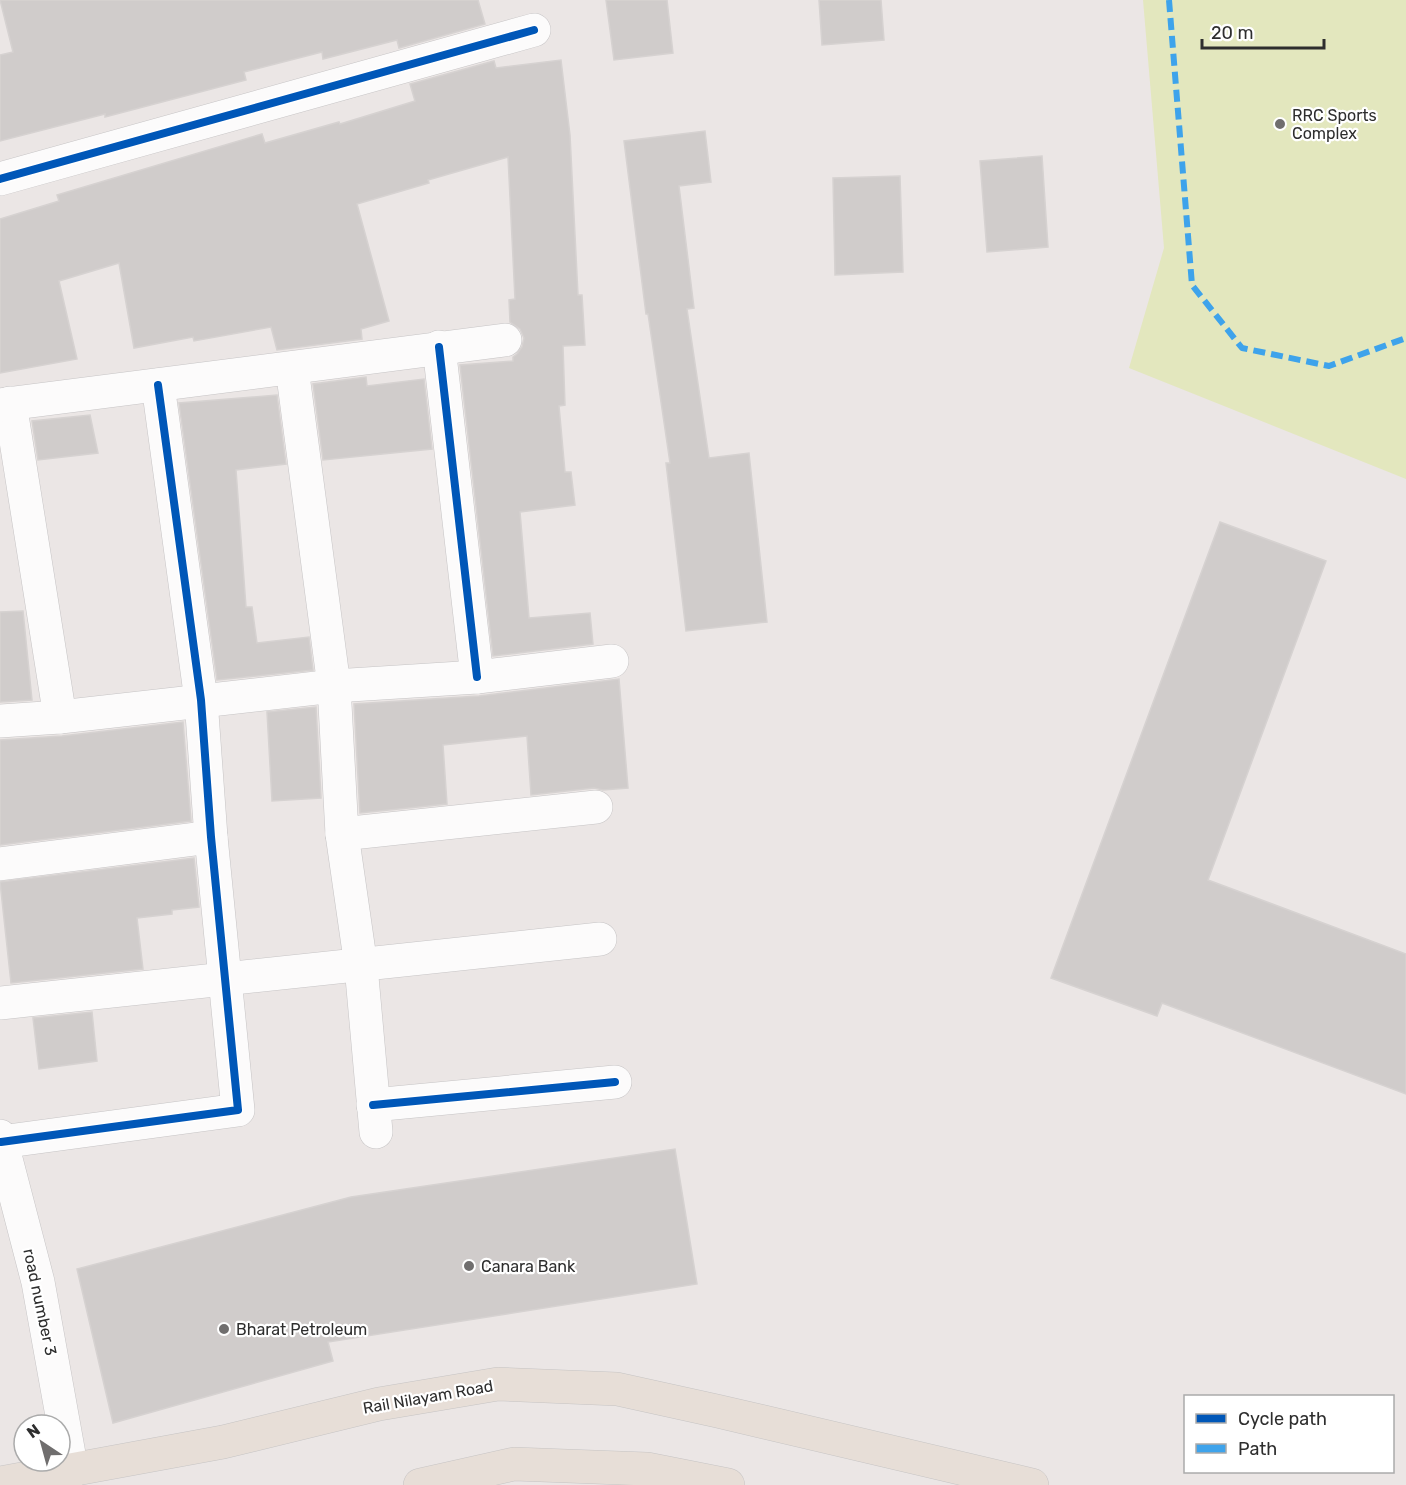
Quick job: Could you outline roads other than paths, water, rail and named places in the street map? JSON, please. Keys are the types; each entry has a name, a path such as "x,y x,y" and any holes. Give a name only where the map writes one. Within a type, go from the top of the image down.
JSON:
{"main road":[{"name":"Rail Nilayam Road","path":"72,1470 223,1442 379,1404 498,1384 617,1389 717,1410 1032,1485"},
{"path":"420,1485 514,1464 647,1469 728,1485"},
{"name":"Rail Nilayam Road","path":"0,1483 55,1473"}],"street":[{"path":"0,179 534,30"},
{"path":"60,717 5,404 505,340"},
{"path":"440,347 477,677"},
{"path":"292,368 334,686 342,834 361,966 375,1119 615,1082"},
{"path":"1,1139 238,1110 211,837 201,700 158,385"},
{"path":"0,721 60,717 334,686 477,677 612,661"},
{"path":"342,834 596,807"},
{"path":"0,864 211,837"},
{"path":"0,1003 600,939"},
{"name":"road number 3","path":"1,1139 38,1282 62,1413"}],"place":[{"name":"RRC Sports Complex","path":"1280,124"},
{"name":"Canara Bank","path":"469,1266"},
{"name":"Bharat Petroleum","path":"224,1329"}]}
